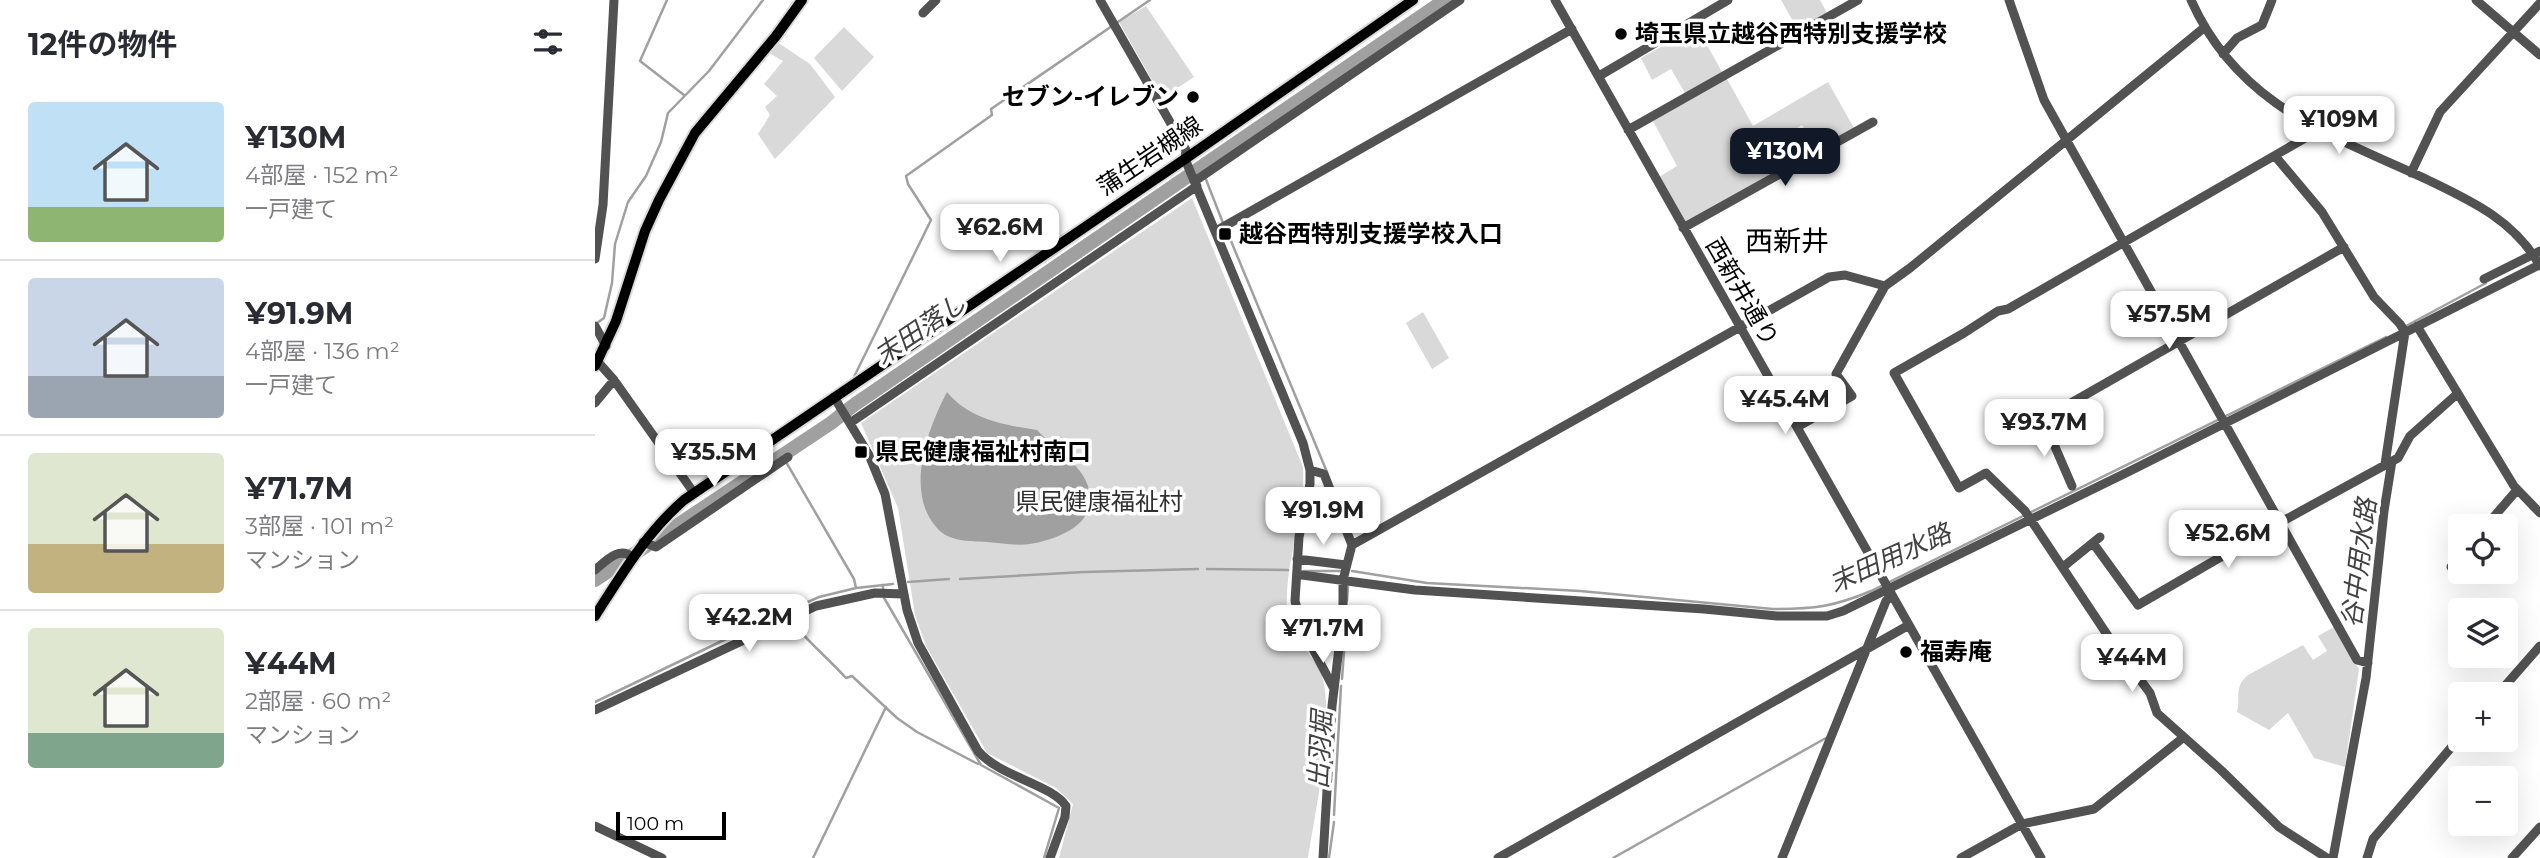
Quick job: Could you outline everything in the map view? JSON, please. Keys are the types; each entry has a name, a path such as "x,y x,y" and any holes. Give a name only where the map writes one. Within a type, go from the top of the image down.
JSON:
{"main road":[{"path":"596,364 606,346 645,231 695,133 768,46 802,0"},
{"name":"蒲生岩槻線","path":"595,616 643,542 660,522 694,493 1185,159 1413,0"}],"street":[{"path":"595,260 603,205 614,0"},
{"path":"923,13 936,0"},
{"path":"1100,0 1186,150 1185,159 1303,443 1310,470 1297,559 1295,601 1303,630 1334,689"},
{"path":"850,422 1460,0"},
{"name":"西新井通り","path":"1555,0 2041,858"},
{"path":"1599,76 1728,0"},
{"path":"1628,130 1857,0"},
{"path":"2009,0 2044,100 2357,660 2368,663"},
{"path":"1303,575 1415,590 1777,616 1827,616 1890,592 2540,266 2537,253 2489,211 2319,130 2275,104 2223,54 2205,27 2192,0"},
{"path":"2223,54 2237,38 2262,26 2271,0"},
{"path":"2476,0 2540,55"},
{"path":"2411,173 2440,112 2540,3"},
{"path":"1797,427 1851,396 1836,374 1885,286 2205,27"},
{"path":"1216,231 1572,29"},
{"path":"1683,228 1873,122"},
{"path":"2319,130 2008,309 1998,311 1894,373 1959,488 1986,473 2031,520 2110,639 2150,693 2157,713 2279,827 2327,858"},
{"path":"2275,156 2322,212 2374,298 2405,332 2388,463 2368,663 2333,858"},
{"path":"2072,486 2043,419 2344,247"},
{"path":"2484,279 2537,253"},
{"path":"1352,545 1829,277 1845,275 1885,286"},
{"path":"595,326 606,346"},
{"path":"2417,326 2517,490 2540,513"},
{"path":"596,364 614,380 694,493"},
{"path":"595,403 614,380"},
{"path":"2063,567 2097,540 2138,606 2281,522 2398,458 2410,436 2448,399 2457,394"},
{"path":"834,397 869,455 885,494 904,594 918,643 978,751 991,764 1057,797 1066,806 1065,817 1050,858"},
{"path":"643,542 656,547 788,457"},
{"path":"1310,470 1324,474 1352,545 1343,580 1341,638 1334,689 1323,858"},
{"path":"2496,514 2517,490"},
{"path":"597,564 621,552 627,552 632,557"},
{"path":"1297,559 1346,565"},
{"path":"1782,858 1890,592"},
{"path":"595,710 816,606 874,593 904,594"},
{"path":"1498,858 1909,625"},
{"path":"2508,682 2540,646"},
{"path":"1961,858 2022,824 2094,809 2184,737"},
{"path":"2367,858 2373,838 2448,751"},
{"path":"595,825 662,858"},
{"path":"2513,858 2540,827"}],"green space":[{"path":"1781,0 1820,0 1827,13 1798,30"},
{"path":"1146,6 1194,77 1162,98 1119,22"},
{"path":"844,27 874,57 842,91 814,58"},
{"path":"1697,27 1722,72 1685,93 1671,69 1652,80 1641,58"},
{"path":"777,42 810,64 835,97 775,159 758,134 770,115 765,107 777,96 764,84 783,61 769,53"},
{"path":"1727,79 1753,126 1828,82 1854,128 1816,149 1802,125 1784,136 1797,159 1685,223 1659,177 1677,166 1653,121"},
{"name":"県民健康福祉村","path":"1192,198 1303,467 1287,611 1291,629 1320,671 1325,688 1326,710 1323,763 1308,858 1059,858 1073,804 1056,788 987,753 926,646 915,615 898,508 861,423"},
{"path":"1423,312 1449,358 1432,369 1406,323"},
{"path":"2334,627 2359,669 2345,767 2314,758 2288,713 2269,730 2237,712 2239,688 2248,675 2303,645 2313,660 2327,651 2318,636"}],"shaded area":[{"path":"947,392 976,415 1037,430 1069,459 1083,475 1090,495 1090,506 1079,523 1061,535 1025,545 960,540 942,533 927,513 922,497 921,479 927,441"}],"waterway":[{"path":"667,0 640,61 684,95"},
{"path":"597,323 604,318 612,283 615,244 628,202 646,176 661,142 668,113 709,71 763,0"},
{"path":"852,381 931,220 908,184 906,176 992,115 991,109 1150,0"},
{"name":"末田落し","path":"595,580 831,423 1445,0"},
{"path":"1205,177 1223,223"},
{"path":"1226,229 1327,472"},
{"name":"末田用水路","path":"2406,326 2486,283"},
{"name":"末田用水路","path":"1352,571 1427,583 1580,591 1773,609 1812,608 1834,604 1871,591 2386,337"},
{"name":"末田落し","path":"831,423 838,409"},
{"path":"782,455 854,579 856,588"},
{"path":"960,579 1198,569"},
{"path":"1207,569 1288,570"},
{"path":"1304,571 1341,571"},
{"path":"908,582 949,579"},
{"path":"595,702 819,597 856,588 893,584"},
{"path":"883,585 883,596 981,765 1059,808 1044,858"},
{"name":"出羽堀","path":"1347,601 1348,587"},
{"path":"785,613 846,678 852,676 897,718 917,732 978,764"},
{"name":"出羽堀","path":"1342,679 1346,625"},
{"name":"出羽堀","path":"1334,815 1341,686"},
{"path":"813,858 886,707"},
{"path":"1613,858 1826,738"},
{"name":"出羽堀","path":"1329,858 1334,822"}],"place":[{"name":"埼玉県立越谷西特別支援学校","path":"1621,34"},
{"name":"セブン-イレブン","path":"1193,97"},
{"name":"越谷西特別支援学校入口","path":"1225,234"},
{"name":"県民健康福祉村南口","path":"861,452"},
{"name":"福寿庵","path":"1906,652"}],"district":[{"name":"西新井","path":"1787,241"}],"water label":[{"name":"谷中用水路","path":"2359,563"}]}
